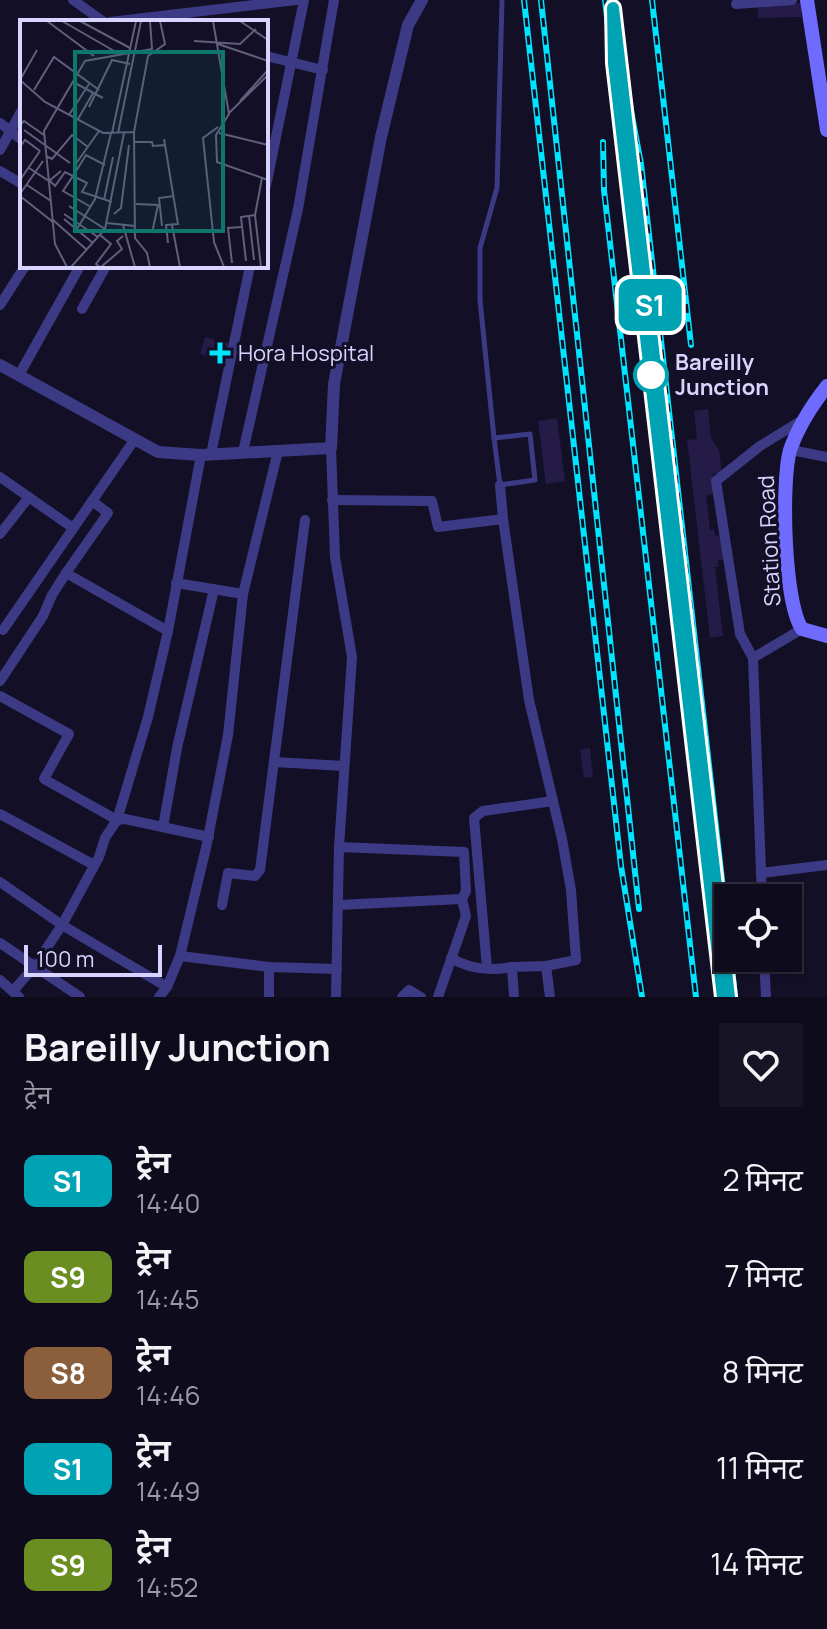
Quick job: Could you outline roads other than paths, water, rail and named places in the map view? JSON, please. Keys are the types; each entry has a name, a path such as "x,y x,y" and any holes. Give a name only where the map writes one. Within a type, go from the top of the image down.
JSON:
{"main road":[{"path":"807,0 827,130"},
{"name":"Station Road","path":"827,386 805,418 791,450 785,494 793,607 802,629 827,636"}],"street":[{"path":"73,0 111,20"},
{"path":"120,20 229,4 296,0"},
{"path":"268,166 270,145 292,62 304,0"},
{"path":"243,452 298,209 334,0"},
{"path":"336,997 339,847 352,657 335,557 331,448 334,384 381,137 408,25 422,0"},
{"path":"736,4 792,0"},
{"path":"268,56 323,70"},
{"path":"0,150 20,114"},
{"path":"0,123 20,139"},
{"path":"0,171 20,183"},
{"path":"0,305 24,268"},
{"path":"19,375 79,268"},
{"path":"82,309 105,268"},
{"path":"0,980 16,994 62,925 117,820 148,717 250,268"},
{"path":"0,365 158,452 206,454 331,448"},
{"path":"761,884 753,658 740,634 716,481 760,446 805,418"},
{"path":"3,630 135,439"},
{"path":"791,450 827,457"},
{"path":"159,997 167,987 180,956 209,837 228,735 243,594 278,451"},
{"path":"0,477 73,528"},
{"path":"451,958 464,966 499,970 576,960 571,890 529,700 500,485"},
{"path":"0,534 29,497"},
{"path":"332,500 432,501 438,527 503,519"},
{"path":"0,681 43,616 66,573 108,513 92,501"},
{"path":"222,905 228,873 255,876 259,873 305,520"},
{"path":"66,573 168,631"},
{"path":"176,583 243,594"},
{"path":"163,827 177,748 214,589"},
{"path":"753,658 802,629"},
{"path":"0,696 69,734 44,779 117,820 125,819 209,837"},
{"path":"274,762 344,766"},
{"path":"487,968 474,818 483,811 553,801"},
{"path":"0,814 94,865"},
{"path":"339,847 477,850"},
{"path":"438,997 466,916 462,899 466,891 464,852"},
{"path":"761,873 827,865"},
{"path":"0,882 62,925 167,987"},
{"path":"338,905 462,899"},
{"path":"0,943 80,997"},
{"path":"180,956 269,967 337,969"},
{"path":"546,966 550,997"},
{"path":"269,967 269,997"},
{"path":"512,967 514,997"},
{"path":"765,972 766,997"},
{"path":"402,997 409,990 421,997"}],"lane":[{"path":"494,438 530,434 535,480 500,485 494,438 480,300 480,248 497,188 502,0"}],"railway":[{"path":"524,0 621,866 642,997"},
{"path":"541,0 639,909"},
{"path":"605,0 723,997"},
{"path":"652,0 691,345"},
{"path":"629,100 641,164 722,884"},
{"path":"603,142 604,190 696,997"},
{"path":"732,972 735,997"}],"train":[{"name":"S1","path":"723,997 614,63 613,8 630,132 729,997"}],"place":[{"name":"Hora Hospital","path":"220,353"},
{"name":"Bareilly Junction","path":"651,375"}]}
